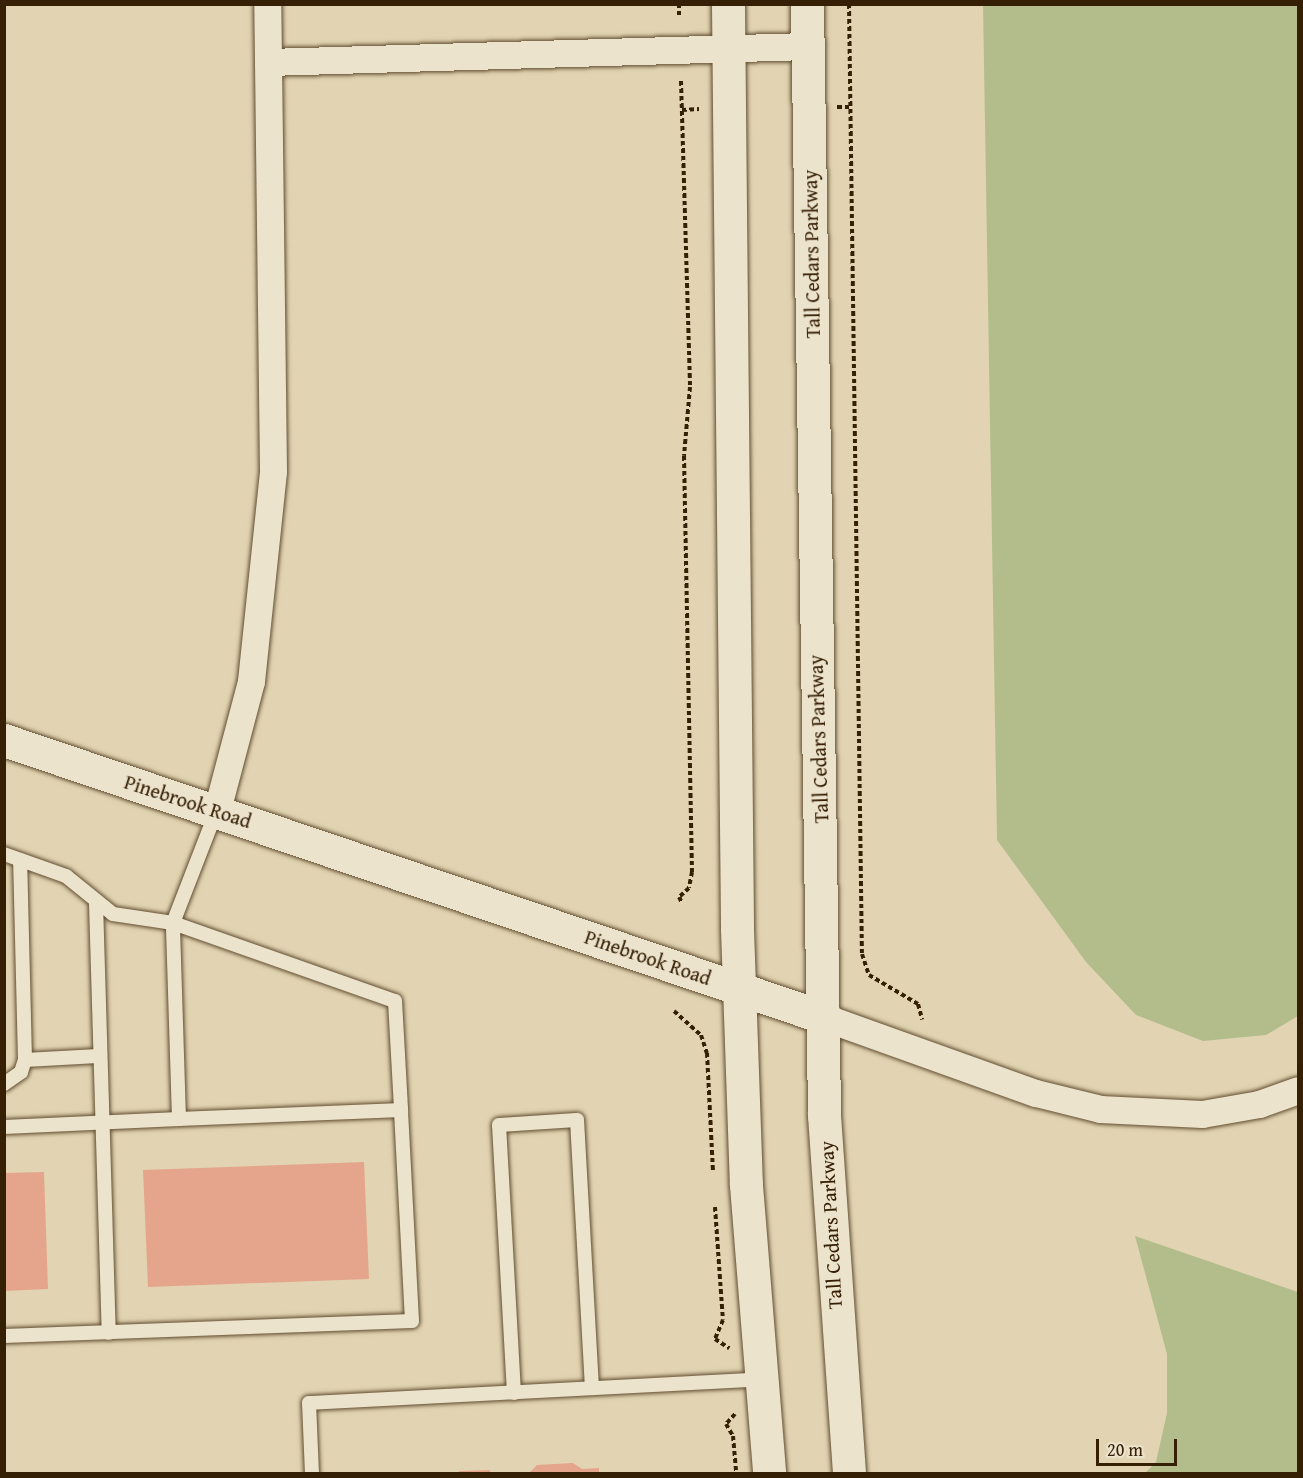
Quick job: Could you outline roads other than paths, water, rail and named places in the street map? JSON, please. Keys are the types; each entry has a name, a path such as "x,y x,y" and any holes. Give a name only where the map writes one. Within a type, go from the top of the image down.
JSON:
{"main road":[{"path":"728,4 740,988 761,1379 769,1473"},
{"name":"Tall Cedars Parkway","path":"807,4 826,1018 825,1127 849,1473"},
{"name":"Pinebrook Road","path":"4,740 217,810 826,1018"}],"street":[{"path":"217,810 251,681 273,471 267,4"},
{"path":"268,62 807,46"},
{"name":"Pinebrook Road","path":"826,1018 1036,1093 1109,1110 1202,1114 1259,1104 1299,1090"}],"lane":[{"path":"179,1119 173,923 217,810"},
{"path":"4,854 66,876 96,903 113,914 173,923 395,1000 412,1321 4,1336"},
{"path":"4,1084 21,1072 25,1060 21,860"},
{"path":"96,903 99,1122 109,1332"},
{"path":"25,1060 98,1056"},
{"path":"4,1127 401,1110"},
{"path":"514,1393 499,1125 555,1121 577,1120 592,1388"},
{"path":"312,1473 309,1403 761,1379"}]}
